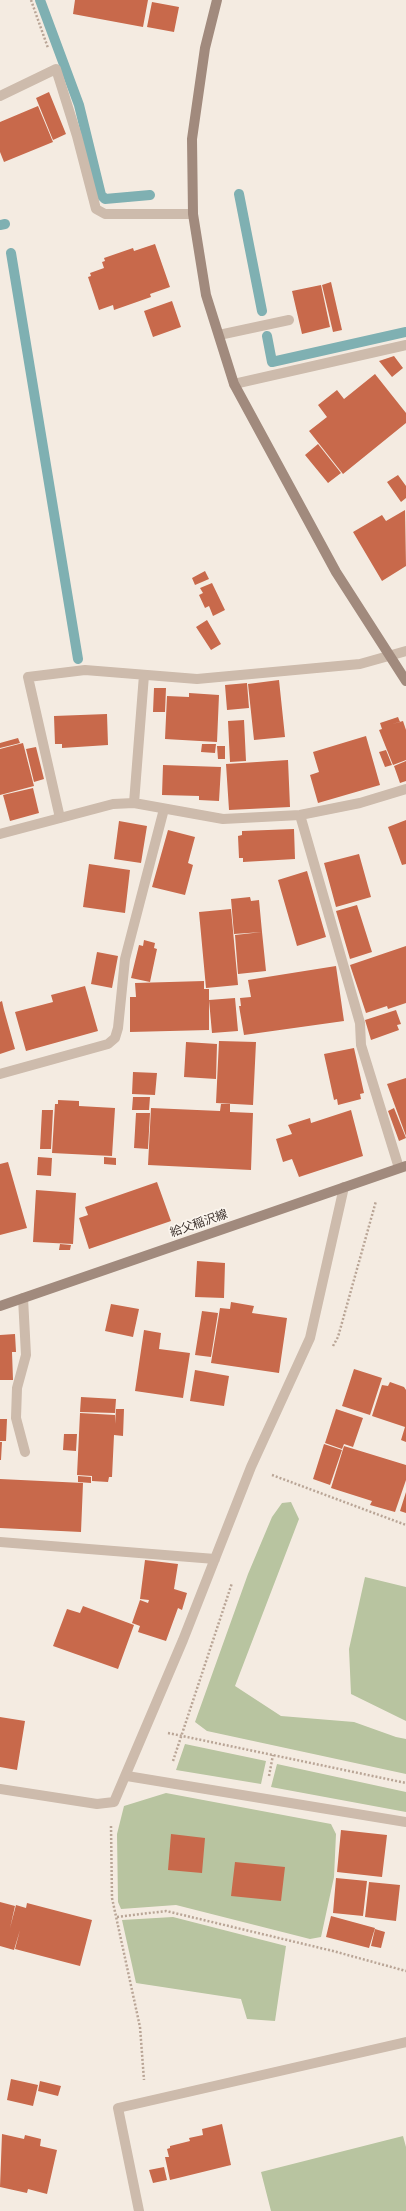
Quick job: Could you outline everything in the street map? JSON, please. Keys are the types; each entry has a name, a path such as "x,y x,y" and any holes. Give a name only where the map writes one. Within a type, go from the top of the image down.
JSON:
{"street":[{"path":"217,0 205,48 192,139 193,214 206,295 234,384 336,572 406,681"},
{"path":"0,96 56,70 77,136 96,209 105,214 193,214"},
{"path":"219,335 289,320"},
{"path":"234,384 406,345"},
{"path":"60,818 28,677 85,670 197,679 360,664 406,651"},
{"path":"134,803 144,675"},
{"path":"0,834 114,804 134,803 223,819 300,815 360,803 406,789"},
{"path":"0,1074 108,1044 115,1038 118,1028 125,959 164,809"},
{"path":"300,815 360,1023 361,1045 403,1167"},
{"name":"給父稲沢線","path":"0,1306 403,1167"},
{"path":"0,1789 97,1804 114,1802 127,1776 251,1467 310,1338 344,1188"},
{"path":"23,1298 26,1355 17,1388 16,1418 25,1452"},
{"path":"0,1542 215,1559"},
{"path":"127,1776 406,1822"},
{"path":"139,2211 118,2108 406,2042"}],"path":[{"path":"31,0 56,70"},
{"path":"331,1351 338,1337 384,1174"},
{"path":"251,1467 406,1525"},
{"path":"166,1782 234,1579"},
{"path":"146,1729 406,1783"},
{"path":"114,1802 110,1833 112,1898 140,2027 146,2102"},
{"path":"117,1917 166,1911 333,1951 406,1971"}],"green space":[{"path":"291,1502 299,1519 235,1686 281,1716 354,1722 396,1737 406,1739 406,1774 207,1731 195,1722 248,1574 272,1517 282,1503"},
{"path":"365,1577 406,1587 406,1721 351,1694 349,1649"},
{"path":"185,1744 266,1761 261,1784 176,1770"},
{"path":"277,1764 406,1792 406,1812 271,1787"},
{"path":"166,1793 331,1824 336,1834 334,1877 321,1937 310,1939 176,1905 121,1909 118,1902 117,1834 124,1806"},
{"path":"173,1917 286,1946 275,2021 247,2019 241,1999 136,1983 122,1920"},
{"path":"403,2136 406,2147 406,2211 271,2211 261,2172"}],"building":[{"path":"75,0 148,0 143,27 73,14"},
{"path":"152,2 179,7 174,32 147,27"},
{"path":"49,92 66,134 53,140 36,98"},
{"path":"38,106 53,142 4,162 0,152 0,122"},
{"path":"155,244 170,287 150,294 151,297 114,310 113,305 99,310 88,277 91,276 90,273 104,268 102,262 105,261 104,258 133,248 134,251"},
{"path":"331,282 342,330 333,332 322,285"},
{"path":"321,285 330,327 302,334 292,291"},
{"path":"172,301 181,327 153,337 144,311"},
{"path":"394,356 403,368 392,377 379,361"},
{"path":"375,374 406,413 406,423 343,474 309,431 327,417 318,405 337,390 344,399"},
{"path":"318,444 341,473 328,483 305,455"},
{"path":"398,475 406,486 406,498 401,502 387,482"},
{"path":"405,510 406,566 382,581 353,532 382,515 386,521"},
{"path":"205,571 209,579 195,585 192,578"},
{"path":"212,583 225,610 213,616 209,606 205,608 199,595 203,593 200,588"},
{"path":"207,620 221,644 211,650 196,627"},
{"path":"279,680 285,737 254,740 248,684"},
{"path":"247,683 249,708 227,710 225,685"},
{"path":"154,688 166,688 165,712 153,712"},
{"path":"189,693 219,695 217,742 165,739 167,696 189,697"},
{"path":"107,714 108,745 62,748 62,744 55,744 54,716"},
{"path":"398,717 400,722 403,721 406,730 406,760 393,765 379,730 382,729 380,723"},
{"path":"244,720 246,761 230,762 228,721"},
{"path":"366,736 380,785 318,803 310,775 319,772 313,752"},
{"path":"18,738 20,743 0,748 0,743"},
{"path":"23,743 34,786 0,795 0,749"},
{"path":"202,744 216,744 215,753 201,752"},
{"path":"217,746 225,746 225,759 218,759"},
{"path":"36,747 44,779 34,782 26,749"},
{"path":"386,750 392,765 385,767 379,752"},
{"path":"288,760 290,807 229,810 226,764"},
{"path":"406,761 406,781 400,783 394,766"},
{"path":"163,765 221,767 219,801 199,800 199,796 162,795"},
{"path":"33,788 39,813 10,821 3,795"},
{"path":"406,820 406,864 402,865 388,827"},
{"path":"119,821 147,826 141,863 114,859"},
{"path":"294,829 295,859 243,862 243,858 239,858 238,836 242,835 242,831"},
{"path":"168,830 195,837 188,863 193,865 185,895 152,887"},
{"path":"359,854 371,897 336,907 324,863"},
{"path":"89,864 130,870 125,913 83,907"},
{"path":"307,871 326,937 297,946 278,880"},
{"path":"250,897 251,901 259,900 262,932 234,934 231,899"},
{"path":"357,905 372,952 350,959 336,911"},
{"path":"231,909 238,985 206,988 199,912"},
{"path":"262,932 266,971 238,974 235,935"},
{"path":"144,940 155,943 154,948 157,949 150,982 131,978 139,945 143,946"},
{"path":"406,946 406,1003 388,1009 387,1006 366,1013 350,965"},
{"path":"97,952 118,956 112,988 91,984"},
{"path":"336,966 344,1021 244,1035 239,1006 241,1006 240,998 251,997 248,980"},
{"path":"204,981 204,989 209,989 209,1030 130,1032 130,997 136,997 135,983"},
{"path":"85,986 98,1031 26,1051 15,1012 53,1002 51,995"},
{"path":"235,998 238,1031 212,1033 209,1000"},
{"path":"2,1001 4,1010 0,1011 0,1002"},
{"path":"4,1010 15,1049 0,1054 0,1011"},
{"path":"396,1010 401,1024 397,1025 399,1030 371,1040 365,1020"},
{"path":"219,1041 256,1042 253,1105 216,1103"},
{"path":"186,1042 217,1044 216,1079 184,1077"},
{"path":"354,1048 364,1093 360,1094 361,1099 338,1105 337,1099 334,1100 324,1054"},
{"path":"133,1072 157,1073 155,1095 132,1094"},
{"path":"406,1078 406,1136 387,1084"},
{"path":"133,1097 150,1097 149,1110 132,1110"},
{"path":"58,1100 79,1101 79,1106 115,1108 112,1156 52,1153 55,1104 58,1104"},
{"path":"221,1104 230,1104 230,1112 253,1113 251,1170 148,1165 151,1108 220,1111"},
{"path":"394,1108 406,1138 399,1141 388,1111"},
{"path":"42,1110 53,1110 51,1149 40,1149"},
{"path":"351,1110 363,1156 299,1177 292,1159 283,1162 276,1139 292,1134 288,1125 310,1118 311,1123"},
{"path":"136,1113 150,1113 148,1149 134,1148"},
{"path":"38,1157 52,1158 51,1176 37,1175"},
{"path":"104,1157 116,1158 116,1165 104,1164"},
{"path":"8,1162 27,1228 0,1235 0,1164"},
{"path":"157,1182 171,1221 89,1249 79,1218 88,1215 85,1207"},
{"path":"36,1190 76,1193 73,1244 33,1242"},
{"path":"60,1244 71,1245 70,1250 59,1250"},
{"path":"197,1261 225,1263 224,1298 195,1297"},
{"path":"231,1302 254,1306 252,1313 287,1318 279,1373 211,1363 220,1308 230,1309"},
{"path":"111,1304 139,1309 133,1337 105,1331"},
{"path":"202,1311 218,1313 211,1357 195,1355"},
{"path":"144,1330 161,1333 159,1349 190,1353 183,1398 135,1391"},
{"path":"15,1334 16,1352 12,1352 13,1380 0,1380 0,1335"},
{"path":"354,1369 382,1378 370,1415 342,1406"},
{"path":"195,1370 229,1376 224,1406 190,1401"},
{"path":"390,1382 404,1387 406,1390 406,1442 401,1440 405,1427 372,1416 382,1385 388,1386"},
{"path":"81,1397 116,1399 115,1413 80,1412"},
{"path":"116,1409 124,1409 123,1436 114,1435 112,1477 109,1477 108,1482 92,1481 92,1476 77,1475 80,1413 115,1415 115,1424"},
{"path":"336,1409 363,1418 353,1447 344,1444 342,1449 325,1443"},
{"path":"0,1419 7,1419 6,1441 0,1441"},
{"path":"64,1434 77,1434 76,1451 63,1450"},
{"path":"0,1442 2,1442 1,1460 0,1460"},
{"path":"324,1444 342,1450 330,1485 313,1479"},
{"path":"344,1446 406,1465 406,1480 395,1512 370,1505 372,1501 331,1488"},
{"path":"78,1476 91,1477 91,1483 78,1482"},
{"path":"0,1479 83,1483 81,1532 0,1528"},
{"path":"406,1492 406,1513 400,1511"},
{"path":"145,1560 178,1564 174,1589 187,1593 182,1610 178,1608 166,1641 138,1632 140,1626 132,1623 140,1600 148,1603 149,1600 140,1599"},
{"path":"83,1606 134,1625 118,1669 53,1646 67,1609 80,1613"},
{"path":"0,1717 25,1721 17,1770 0,1767"},
{"path":"341,1830 387,1835 382,1877 337,1872"},
{"path":"171,1834 205,1838 202,1873 168,1870"},
{"path":"235,1862 285,1867 281,1901 231,1896"},
{"path":"336,1878 367,1881 363,1916 333,1913"},
{"path":"369,1882 400,1885 396,1921 365,1917"},
{"path":"0,1902 15,1906 10,1928 16,1905 26,1908 27,1903 92,1920 80,1966 15,1949 20,1930 14,1950 0,1946"},
{"path":"331,1916 375,1928 369,1948 326,1937"},
{"path":"375,1929 385,1932 381,1948 371,1946"},
{"path":"11,2079 38,2085 33,2106 7,2100"},
{"path":"40,2081 61,2086 58,2096 38,2091"},
{"path":"222,2124 231,2165 170,2180 165,2157 169,2157 167,2149 170,2148 170,2146 190,2141 189,2138 203,2135 202,2129"},
{"path":"2,2134 24,2139 25,2135 41,2139 40,2146 57,2150 47,2194 28,2189 27,2193 0,2187"},
{"path":"164,2167 167,2180 153,2183 149,2170"}],"waterway":[{"path":"40,0 79,105 101,195 105,199 150,195"},
{"path":"239,194 262,311"},
{"path":"0,225 5,224"},
{"path":"11,253 78,659"},
{"path":"267,336 272,362 406,332"}]}
